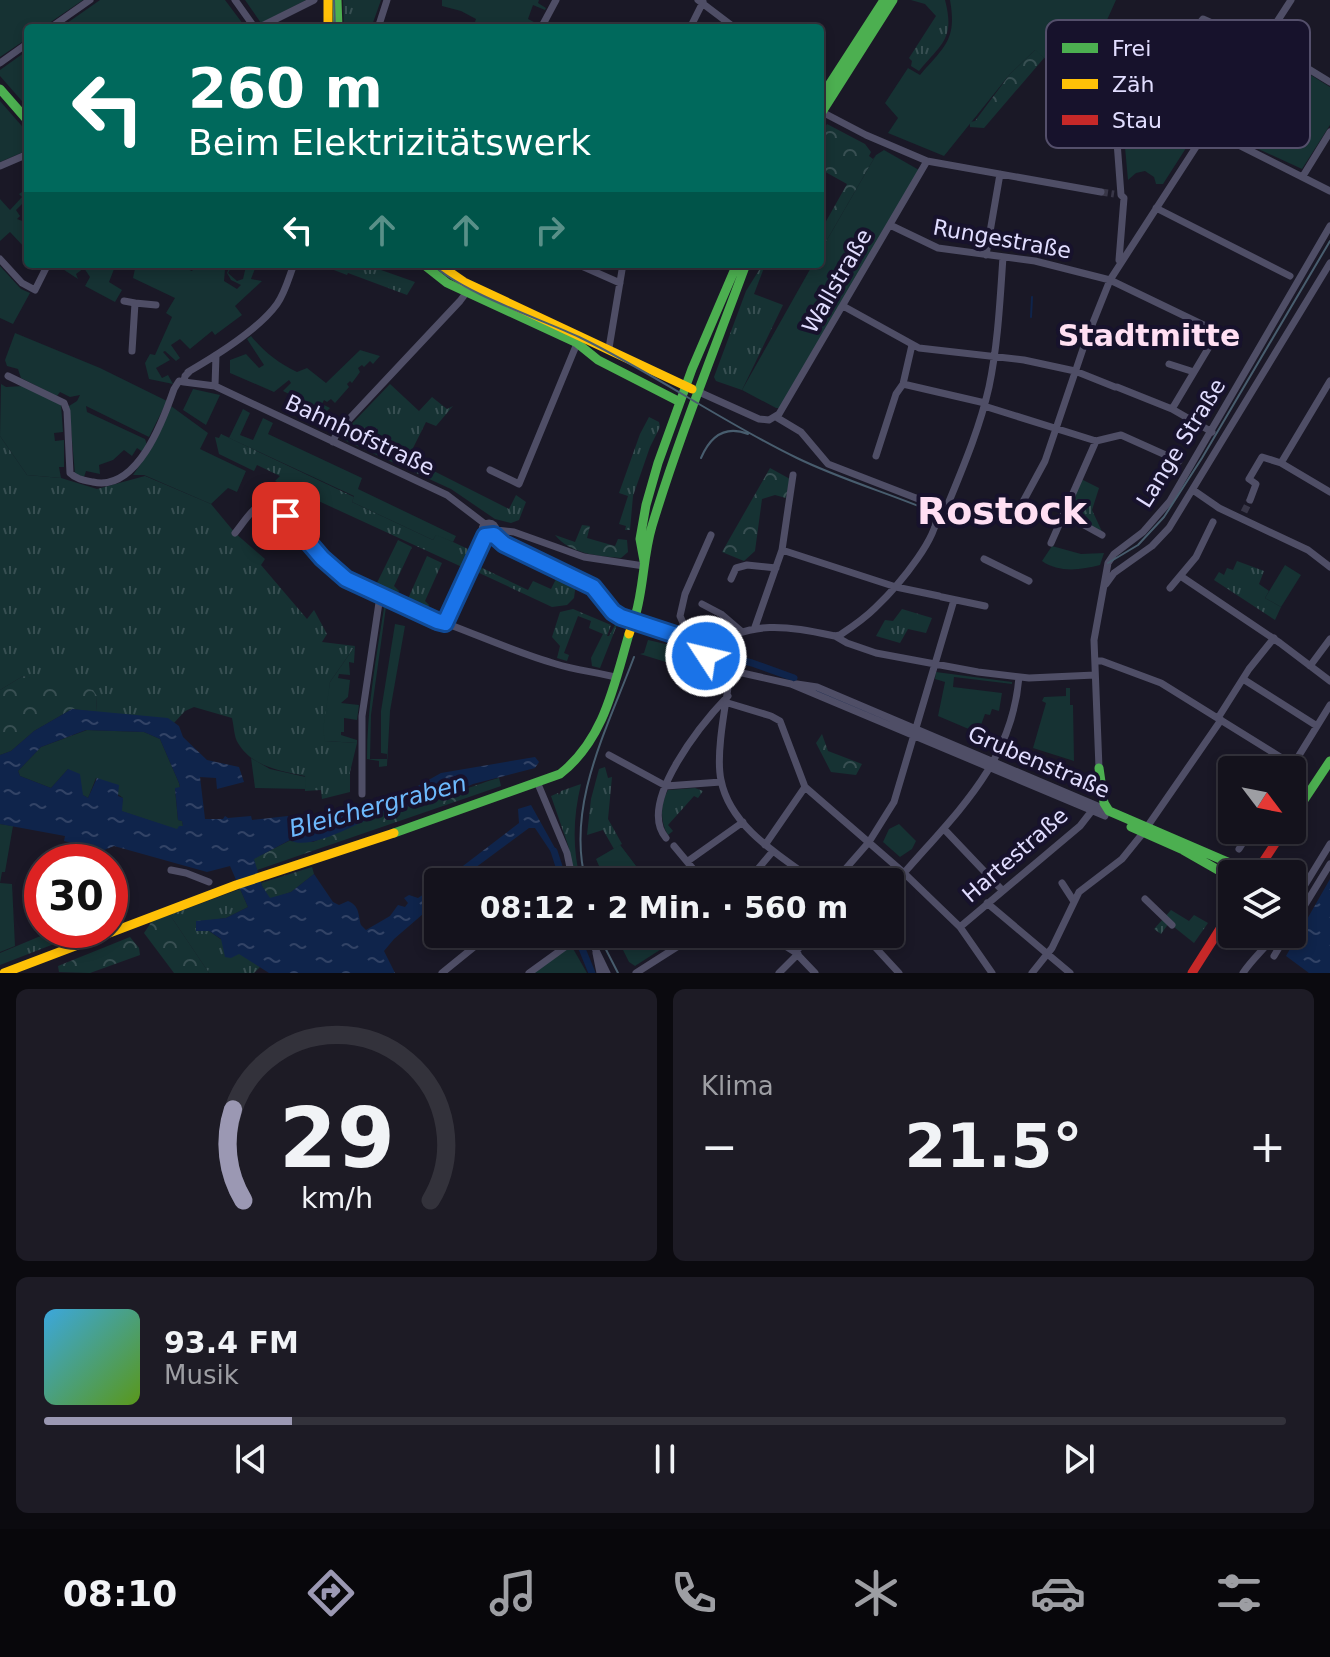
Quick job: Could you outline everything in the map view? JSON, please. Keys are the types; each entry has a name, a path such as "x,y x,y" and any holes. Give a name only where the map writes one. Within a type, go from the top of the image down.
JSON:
{"main road":[{"path":"328,0 328,24"},
{"path":"337,0 338,24"},
{"path":"824,93 884,0"},
{"path":"824,107 893,0"},
{"path":"0,89 24,116"},
{"path":"427,268 437,277 579,339 609,348 699,392"},
{"path":"443,268 471,290"},
{"path":"644,563 638,548 648,492 680,402 735,268"},
{"path":"4,973 236,885 538,784 571,768 593,739 615,677 642,594 644,563 665,487 745,268"},
{"path":"579,339 585,352 680,402"},
{"path":"692,375 693,385 699,392"},
{"path":"680,402 699,392"},
{"path":"1306,797 1330,761"},
{"path":"1097,804 1099,768"},
{"name":"Grubenstraße","path":"1097,804 1107,814 1223,860"},
{"name":"Grubenstraße","path":"1147,828 1218,870"},
{"path":"1192,973 1218,932"}],"street":[{"path":"56,24 90,0"},
{"path":"235,0 254,24"},
{"path":"265,24 314,0"},
{"path":"379,24 387,0"},
{"path":"543,24 556,0"},
{"path":"1278,20 1291,0"},
{"path":"692,24 702,1 730,24"},
{"path":"0,63 24,46"},
{"path":"1310,70 1330,82"},
{"path":"824,114 927,161 1101,192"},
{"path":"1303,176 1328,136"},
{"path":"1115,148 1117,195 1124,199 1122,249 1118,266"},
{"path":"1012,522 1045,461 1110,280 1195,148"},
{"path":"1250,148 1330,191"},
{"path":"0,166 24,156"},
{"name":"Wallstraße","path":"776,417 927,161"},
{"path":"986,255 1000,174"},
{"path":"1156,208 1290,276"},
{"name":"Rungestraße","path":"890,225 932,247 1035,261 1110,280 1218,332 1194,372"},
{"name":"Lange Straße","path":"1105,586 1110,558 1157,518 1212,432 1330,226"},
{"path":"948,504 974,440 984,404 996,343 1003,257"},
{"path":"0,259 22,283 35,290 46,268"},
{"name":"Lange Straße","path":"1105,586 1109,578 1161,537 1193,490 1330,263"},
{"path":"8,376 64,403 70,473 77,479 100,484 126,474 138,464 179,381 273,308 284,291 293,268"},
{"path":"586,268 620,283"},
{"path":"609,348 622,268"},
{"path":"333,442 337,432 471,290"},
{"path":"124,301 156,305"},
{"path":"132,351 135,303"},
{"path":"843,306 912,345 1075,371 1172,409 1212,432"},
{"path":"490,470 519,484 579,339"},
{"path":"876,456 896,394 903,384 912,345"},
{"path":"568,362 585,352"},
{"path":"212,386 216,355"},
{"path":"1169,364 1194,372 1172,409"},
{"name":"Bahnhofstraße","path":"180,381 212,386 447,495 485,524 491,523 492,534"},
{"path":"1281,463 1330,381"},
{"path":"903,384 984,404 1096,441 1121,435 1179,461"},
{"path":"699,392 759,419 776,417 801,432 828,464 934,505 938,518 931,536 896,587 869,613 835,636"},
{"path":"1096,441 1063,513 1102,535"},
{"path":"1250,500 1256,484 1249,479 1262,457 1281,463 1330,492"},
{"path":"755,627 782,550 793,475"},
{"path":"1193,490 1216,515 1242,515 1308,550 1330,567"},
{"path":"235,533 257,507 269,502 344,577 380,596 553,663 615,677"},
{"path":"1051,543 1066,515"},
{"path":"1170,588 1196,557 1216,515"},
{"path":"485,524 481,529 504,544 593,587 613,612 621,617 700,643 708,649"},
{"path":"492,534 514,532 584,557 644,563"},
{"path":"445,623 492,534"},
{"path":"711,535 685,594 680,619 684,625 706,633 728,622"},
{"path":"1125,546 1117,559 1121,565 1126,565"},
{"path":"782,550 896,587 985,606"},
{"path":"984,559 1029,581"},
{"path":"731,579 736,568 742,565 776,568"},
{"path":"1182,577 1274,638 1330,681"},
{"path":"1099,768 1095,629 1105,586"},
{"path":"362,794 362,716 380,596"},
{"path":"846,868 869,842 894,802 954,600"},
{"path":"702,604 721,614 742,632"},
{"path":"708,649 755,627 777,626 835,636 869,651 933,664 1019,677 1095,675"},
{"path":"1032,973 1048,955 1063,929 1073,900 1088,883 1122,859 1147,828 1243,679 1274,638"},
{"path":"1310,666 1330,639"},
{"path":"683,679 686,673 707,661 708,649"},
{"name":"Grubenstraße","path":"707,661 711,666 791,684 812,685 993,765 1097,804"},
{"path":"1095,661 1152,678 1274,756"},
{"path":"731,669 720,765 721,782 729,802 743,822 765,845 797,868"},
{"path":"992,973 960,927 904,873 944,829 993,765 1015,708 1019,677"},
{"path":"1243,679 1317,726"},
{"path":"666,838 657,819 666,786 706,719 728,699"},
{"path":"728,699 780,721 805,787 898,868"},
{"path":"1298,756 1330,705"},
{"path":"706,719 724,724"},
{"path":"609,755 666,786 721,782"},
{"path":"538,784 567,853 564,868"},
{"path":"765,845 805,787"},
{"name":"Hartestraße","path":"960,927 1080,826 1097,804"},
{"path":"688,861 743,822"},
{"path":"944,829 1002,890"},
{"path":"1239,849 1242,844"},
{"path":"1306,883 1330,844"},
{"path":"674,846 693,868"},
{"path":"759,868 773,851"},
{"path":"1306,903 1330,864"},
{"path":"171,870 209,882"},
{"path":"1062,883 1073,900"},
{"path":"1145,899 1172,925"},
{"path":"987,903 1070,973"},
{"path":"442,973 473,948"},
{"path":"529,973 564,948"},
{"path":"593,948 607,973"},
{"path":"636,973 675,948"},
{"path":"789,948 815,973"},
{"path":"779,973 801,948"},
{"path":"874,948 899,973"},
{"path":"1243,973 1263,948"},
{"path":"1274,956 1279,948"},
{"path":"596,953 600,973"}],"green space":[{"path":"0,0 83,0 48,24 24,24 24,41 0,57"},
{"path":"100,0 225,0 243,24 66,24"},
{"path":"245,0 306,0 261,23"},
{"path":"343,0 381,0 372,24 344,24"},
{"path":"442,0 539,0 538,3 546,8 533,5 528,19 538,24 474,24 476,19 442,6"},
{"path":"911,0 945,0 948,13 944,40 919,71 911,66 909,58 936,16 925,4"},
{"path":"950,0 1116,0 1107,20 1046,20 1046,60 1035,50 1010,74 944,156 888,133 898,118 885,103 908,68 920,75 942,49 950,34"},
{"path":"1036,49 1044,58 984,128 970,127 970,122 975,121 1010,74"},
{"path":"24,53 24,103 0,76 0,70"},
{"path":"1310,74 1330,87 1330,125 1302,169 1256,148 1310,148"},
{"path":"0,101 24,128 24,152 0,162"},
{"path":"827,124 865,144 873,159 876,155 824,245 824,225 847,184 824,171 824,129"},
{"path":"1125,148 1186,148 1163,184 1156,184 1154,177 1145,171 1136,173 1128,180"},
{"path":"884,150 919,170 780,408 776,408 742,390 811,268 824,268 824,245 876,155"},
{"path":"24,191 24,202 16,210 20,216 17,219 24,222 24,247 10,232 0,241 0,199 10,210 22,197 19,194"},
{"path":"0,266 21,289 30,293 13,324 0,318"},
{"path":"61,268 84,268 76,274 78,279"},
{"path":"84,268 114,268 109,282 122,290 115,302 85,286 90,277"},
{"path":"135,268 185,268 192,271 194,268 221,268 225,269 224,281 237,289 241,285 231,280 227,273 229,268 228,273 237,281 243,279 246,268 255,268 251,279 262,281 235,306 242,315 215,335 212,331 190,349 180,339 171,345 180,358 176,361 163,352 170,360 156,368 162,378 168,375 173,384 149,379 145,363 150,354 155,355 172,317 166,313 175,298 133,278"},
{"path":"329,268 375,268 415,282 407,295"},
{"path":"760,268 764,268 754,294 783,305 742,390 716,381 714,377 746,291"},
{"path":"15,333 100,368 167,401 149,437 86,406 87,412 145,439 147,445 143,452 137,448 132,456 124,450 113,460 99,465 100,474 86,471 84,477 75,474 69,406 80,395 70,397 60,392 57,396 21,378 18,369 7,366 5,360"},
{"path":"251,336 284,365 297,372 307,368 326,383 360,350 380,356 373,364 370,361 358,368 360,372 352,383 347,384 349,387 335,403 331,399 327,402 324,400 322,404 330,408 323,415 293,402 295,397 283,391 291,383 289,380 274,392 230,373 230,360 246,354 259,368 264,365 247,339"},
{"path":"1,384 6,387 23,386 61,404 63,432 54,433 55,441 64,440 64,467 59,467 61,478 27,475 0,436"},
{"path":"390,384 419,411 432,397 447,409 453,406 436,426 426,422 408,458 509,509 516,495 526,502 519,520 511,523 495,519 451,489 344,440 343,433"},
{"path":"193,389 220,395 206,425 183,410"},
{"path":"171,406 208,433 200,449 246,471 237,492 228,488 211,504 144,475 133,475 151,449"},
{"path":"243,409 250,413 240,435 253,440 263,418 273,423 268,434 362,478 358,489 456,536 453,542 436,535 433,540 352,502 354,496 229,438"},
{"path":"649,417 659,422 660,427 633,496 630,530 625,530 626,526 619,524 628,496 619,493"},
{"path":"221,434 354,497 352,502 433,540 436,534 470,550 462,567 275,481 280,476 257,465 254,471 219,454 215,437 219,438"},
{"path":"0,436 27,475 61,478 97,489 145,476 211,504 235,533 265,559 261,565 307,619 314,610 327,634 322,642 355,646 330,682 326,741 357,743 350,772 350,792 322,799 321,790 305,791 305,776 277,770 251,758 238,743 232,718 194,707 185,711 173,724 96,712 97,696 23,676 0,690"},
{"path":"770,468 790,479 786,498 775,495 762,499 755,551 744,561 722,552"},
{"path":"1079,478 1099,488 1092,510 1104,536 1066,515"},
{"path":"582,525 590,526 587,538 615,546 618,539 627,540 628,552 621,558 585,553 568,546 555,535 575,542"},
{"path":"398,540 412,547 394,586 399,591 396,597 375,587"},
{"path":"1052,546 1081,554 1104,553 1100,565 1063,569 1042,561"},
{"path":"427,556 442,563 425,601 429,605 427,610 407,601"},
{"path":"1237,561 1264,571 1259,584 1269,591 1265,598 1281,607 1275,620 1214,580 1219,572 1224,575 1227,568 1233,570"},
{"path":"1285,565 1301,575 1281,607 1265,598"},
{"path":"478,566 528,590 533,581 551,589 558,575 576,583 574,598 567,605 552,607 475,571"},
{"path":"384,608 371,715 370,759 387,759 387,754 381,753 381,711 395,624 405,626 390,711 387,766 379,767 379,761 367,759 367,740"},
{"path":"573,609 611,625 607,636 617,625 600,668 592,666 591,658 603,634 589,628 591,621 578,616 564,653 569,655 567,661 557,658 560,646 552,637 560,612"},
{"path":"902,609 932,618 926,633 908,629 900,643 876,636 885,620 893,621"},
{"path":"648,640 696,651 695,655 679,666 640,654 644,653"},
{"path":"355,646 354,663 349,662 350,675 339,674 338,678 350,680 348,697 341,703 359,705 357,720 344,718 344,732 341,735 357,740 357,743 325,741 323,730 330,682"},
{"path":"936,672 1012,684 954,677 953,687 1002,693 999,711 992,709 990,715 985,714 978,733 938,716 945,682 935,679"},
{"path":"23,676 93,690 97,696 96,712 72,709 34,731 11,751 0,755 0,690"},
{"path":"1066,688 1070,688 1070,705 1073,705 1074,761 1033,748 1046,703 1042,701 1044,697 1066,696"},
{"path":"87,730 144,732 160,739 179,783 180,788 175,789 178,820 182,821 183,826 178,830 121,811 123,798 96,778 88,798 83,795 68,769 51,788 20,776 18,771 41,747"},
{"path":"822,734 828,751 862,764 856,775 831,772 816,743"},
{"path":"251,758 270,769 306,777 305,789 255,788"},
{"path":"605,767 608,778 612,777 608,819 620,845 637,868 634,868 614,849 603,830 587,835 591,799 599,769"},
{"path":"499,778 501,786 257,870 253,859 291,840 313,842 391,809 421,805 436,794 458,791"},
{"path":"581,784 575,833 578,868 573,868 551,796 559,795 561,791"},
{"path":"695,788 703,791 698,798 694,796 668,825 673,831 668,835 662,813 668,790"},
{"path":"0,824 13,826 5,872 2,872 0,883"},
{"path":"899,824 916,841 912,849 900,857 883,842 889,829"},
{"path":"620,845 637,868 595,868 599,866 596,859"},
{"path":"312,867 314,874 291,892 270,899 262,886 261,883"},
{"path":"0,883 12,884 15,946 0,952"},
{"path":"240,889 248,907 226,918 197,922 197,931 209,931 260,967 254,973 209,973 170,915"},
{"path":"1171,910 1189,921 1194,915 1208,923 1194,943 1169,923 1161,934 1154,929"},
{"path":"170,915 209,973 174,973 144,933 152,921"},
{"path":"128,938 139,948 140,955 90,973 59,972 58,966 103,948 128,948"},
{"path":"24,943 24,948 44,948 0,965 0,953"},
{"path":"567,948 573,948 587,973 534,973"},
{"path":"622,948 663,948 635,966 629,962"}],"water":[{"name":"Bleichergraben","path":"72,709 168,718 179,726 183,737 207,760 239,767 244,782 217,789 216,778 200,777 205,819 251,816 252,820 288,816 296,826 338,815 416,787 441,773 535,757 539,762 535,768 473,784 445,796 436,794 418,805 390,810 325,838 299,843 290,840 254,859 262,886 270,898 291,892 314,874 333,902 339,905 348,901 355,905 361,925 366,930 390,916 398,905 405,907 408,903 404,898 409,895 418,898 424,894 424,913 384,951 395,973 269,973 239,954 225,957 221,939 209,931 196,931 196,921 226,918 248,907 230,866 207,872 128,850 128,844 75,844 64,841 65,836 0,824 0,755 11,751 34,731","holes":["86,730 144,732 160,739 180,787 175,788 178,820 182,821 183,826 177,829 122,811 123,798 118,796 119,785 97,778 88,798 83,795 80,774 68,769 51,788 20,776 18,771 41,747"]},
{"path":"531,805 556,850 551,852 535,828 529,828 475,868 460,868 519,823 518,809"},
{"path":"1330,879 1330,973 1309,973 1286,956 1291,948 1306,948 1306,921"}],"waterway":[{"path":"1031,317 1032,297"},
{"path":"717,654 794,678"},
{"path":"817,691 890,722"},
{"path":"554,851 559,868"},
{"path":"582,948 592,973"}],"tunnel":[{"path":"1101,192 1114,194"},
{"path":"1244,512 1250,500"}],"tram line":[{"path":"334,0 335,24"},
{"path":"1108,563 1138,545 1164,517 1330,241"},
{"path":"437,268 481,295 607,351 797,458 938,514"},
{"path":"701,458 719,435 732,431 748,434"},
{"path":"584,868 581,825 585,796 592,767 634,657"},
{"path":"605,948 618,973"}],"traffic: fast":[{"path":"337,0 338,24"},
{"path":"824,93 884,0"},
{"path":"824,109 893,0"},
{"path":"0,89 24,116"},
{"path":"428,268 447,283 577,343 598,360 680,402"},
{"path":"644,561 640,539 658,463 692,369 735,268"},
{"path":"635,617 652,526 662,493 745,268"},
{"path":"394,833 560,774 575,760 597,728 612,692 629,634"},
{"path":"1306,797 1330,761"},
{"path":"1099,768 1104,803 1109,811 1223,860"},
{"path":"1131,827 1183,850 1218,870"}],"traffic: slow":[{"path":"328,0 328,24"},
{"path":"444,268 464,282 692,389"},
{"path":"629,634 635,617"},
{"path":"4,973 236,885 394,833"}],"traffic: jam":[{"path":"1264,860 1275,844"},
{"path":"1192,973 1218,932"}],"district":[{"name":"Stadtmitte","path":"1149,335"},
{"name":"Rostock","path":"1002,511"}],"route":[{"path":"286,516 322,558 346,579 437,621 445,623 485,536 494,535 504,544 593,587 617,615 700,643 708,649 706,656"}]}
